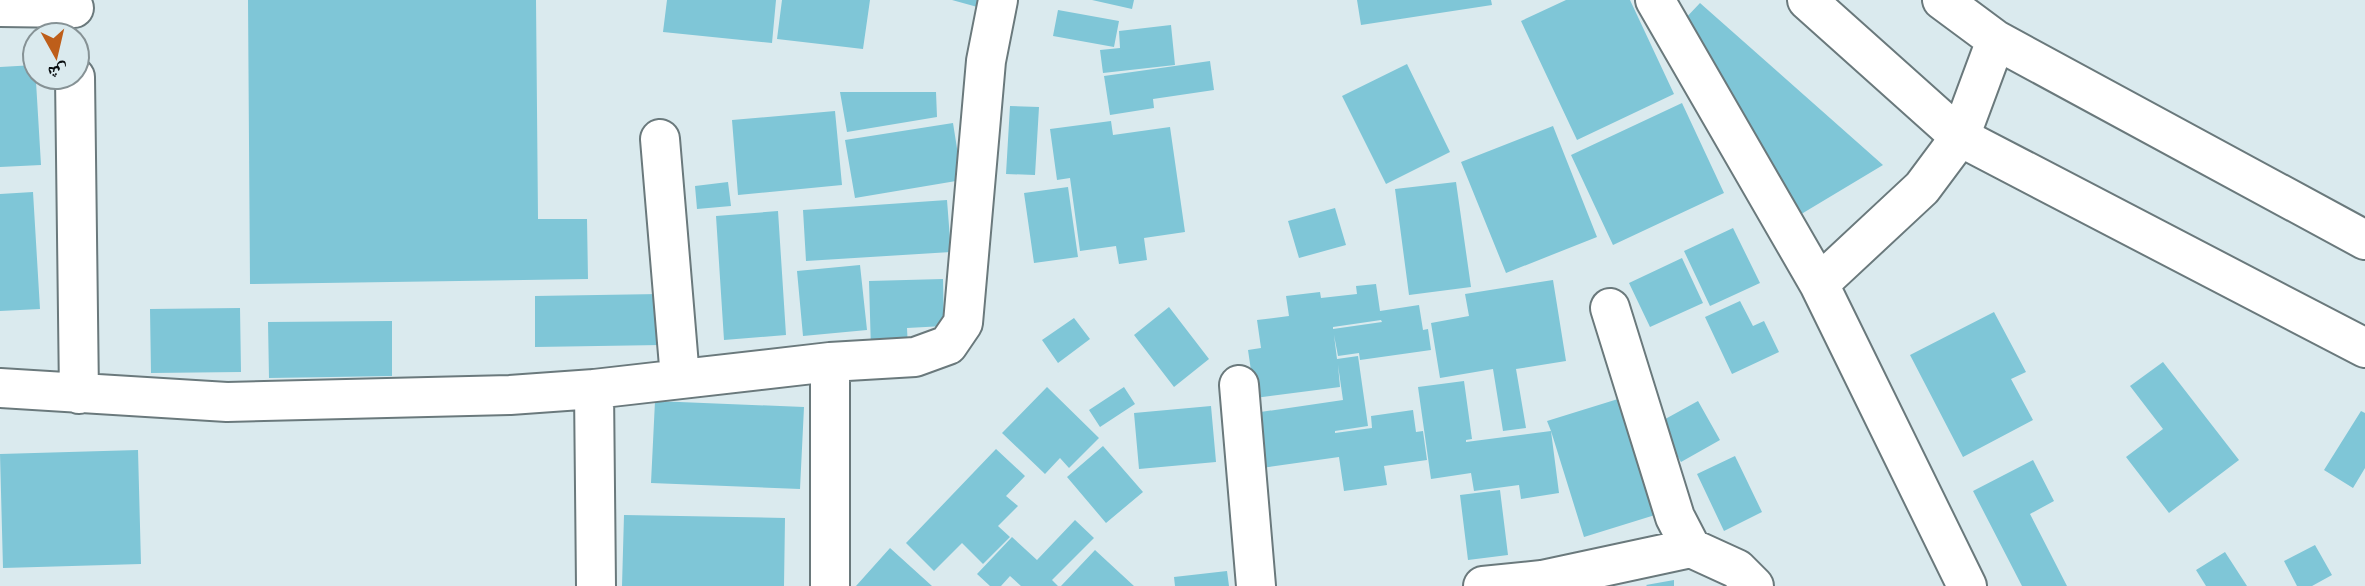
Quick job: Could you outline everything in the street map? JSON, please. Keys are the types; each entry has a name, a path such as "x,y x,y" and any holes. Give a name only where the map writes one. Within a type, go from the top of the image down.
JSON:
{"main road":[{"path":"0,388 227,402 510,395 594,389 830,362 915,357 948,345 963,323 986,61 998,0"},
{"path":"1655,0 1819,284 1967,586"},
{"path":"1807,0 1960,137 2365,348"},
{"path":"1942,0 1996,40 2365,240"},
{"path":"0,7 74,14"},
{"path":"1819,284 1922,188 1960,137 1996,40"},
{"path":"75,91 79,394"},
{"path":"660,139 680,378"},
{"path":"1609,308 1675,517 1691,548"},
{"path":"830,362 830,586"},
{"path":"1239,385 1256,586"},
{"path":"594,389 596,586"},
{"path":"1483,586 1542,580 1691,548 1737,569 1754,586"}],"building":[{"path":"248,0 536,0 538,219 587,219 588,279 250,284"},
{"path":"667,0 776,0 772,43 663,32"},
{"path":"782,0 870,0 863,49 777,39"},
{"path":"952,0 983,0 981,8"},
{"path":"1092,0 1134,0 1132,9"},
{"path":"1357,0 1491,0 1492,5 1361,25"},
{"path":"1566,0 1630,0 1674,94 1577,140 1521,21"},
{"path":"1700,3 1883,165 1798,216 1682,22"},
{"path":"1058,10 1119,21 1114,47 1053,36"},
{"path":"1171,25 1175,65 1103,73 1100,50 1120,48 1119,31"},
{"path":"1210,61 1214,90 1153,99 1154,108 1110,115 1104,76"},
{"path":"1407,64 1450,152 1386,184 1342,96"},
{"path":"21,66 21,91 37,91 41,165 0,167 0,67"},
{"path":"840,92 936,92 937,117 847,132"},
{"path":"1682,103 1724,193 1613,245 1571,155"},
{"path":"1010,106 1039,107 1035,175 1006,174"},
{"path":"835,111 842,185 738,195 732,120"},
{"path":"1111,121 1113,135 1170,127 1185,232 1144,238 1147,260 1119,264 1116,246 1080,251 1070,178 1057,180 1050,129"},
{"path":"953,123 962,180 855,198 845,140"},
{"path":"1553,126 1597,237 1506,273 1461,162"},
{"path":"728,182 731,206 697,209 695,186"},
{"path":"1456,182 1471,287 1409,295 1395,189"},
{"path":"1068,187 1078,257 1034,263 1024,193"},
{"path":"33,192 40,309 0,311 0,194"},
{"path":"947,200 951,252 806,261 803,210"},
{"path":"1335,208 1346,245 1299,258 1288,221"},
{"path":"778,211 786,335 724,340 716,216"},
{"path":"1733,228 1760,283 1710,306 1684,251"},
{"path":"1682,258 1703,303 1650,327 1629,283"},
{"path":"860,265 867,330 803,336 797,271"},
{"path":"943,279 944,326 907,328 908,349 871,350 869,281"},
{"path":"1553,280 1566,361 1516,369 1526,428 1503,431 1493,369 1440,378 1431,323 1469,316 1465,294"},
{"path":"1376,284 1380,311 1419,305 1423,330 1428,329 1431,350 1360,360 1359,353 1338,356 1334,335 1337,359 1358,356 1368,426 1335,433 1372,428 1371,416 1413,410 1416,432 1423,431 1427,460 1384,466 1387,485 1344,491 1339,457 1262,468 1254,413 1343,400 1338,365 1340,387 1255,398 1248,350 1261,348 1257,320 1289,316 1286,296 1320,292 1321,298 1357,294 1356,286","holes":["1381,320 1382,322 1333,329"]},
{"path":"660,294 661,345 535,347 535,296"},
{"path":"1740,301 1753,326 1764,321 1779,352 1732,374 1705,317"},
{"path":"1169,307 1209,359 1174,387 1134,335"},
{"path":"240,308 241,372 151,373 150,309"},
{"path":"1994,312 2026,372 2011,379 2033,420 1963,457 1910,355"},
{"path":"1074,318 1090,339 1058,363 1042,340"},
{"path":"392,321 392,376 269,378 268,322"},
{"path":"2163,362 2239,460 2169,513 2126,457 2163,429 2130,386"},
{"path":"1464,381 1472,439 1466,442 1551,431 1559,493 1521,499 1519,485 1474,491 1471,473 1431,479 1418,387"},
{"path":"1047,387 1099,438 1069,468 1060,458 1045,474 1002,433"},
{"path":"1124,387 1135,404 1100,427 1089,410"},
{"path":"1618,399 1655,515 1584,537 1547,421"},
{"path":"655,401 804,407 800,489 651,483"},
{"path":"1698,401 1720,440 1681,462 1658,423"},
{"path":"1211,406 1216,462 1139,469 1134,413"},
{"path":"2361,411 2365,413 2365,468 2353,488 2324,470"},
{"path":"1103,446 1143,492 1106,523 1067,477"},
{"path":"996,449 1025,476 1006,496 1018,506 998,526 1010,537 983,564 962,543 934,571 906,543"},
{"path":"138,450 141,564 3,568 0,454"},
{"path":"1735,456 1762,512 1724,531 1697,474"},
{"path":"2033,460 2054,501 2030,514 2067,586 2022,586 1973,491"},
{"path":"1500,490 1508,555 1468,560 1460,495"},
{"path":"624,515 785,518 784,586 622,586"},
{"path":"1075,520 1094,538 1052,580 1058,586 1021,586 1010,576 1001,586 990,586 977,574 1012,537 1037,560"},
{"path":"2315,545 2332,575 2312,586 2297,586 2284,561"},
{"path":"890,548 932,586 856,586"},
{"path":"1095,550 1134,586 1061,586"},
{"path":"2225,552 2247,586 2206,586 2196,570"},
{"path":"1227,571 1229,586 1175,586 1174,577"},
{"path":"1674,580 1674,586 1646,585"}]}
